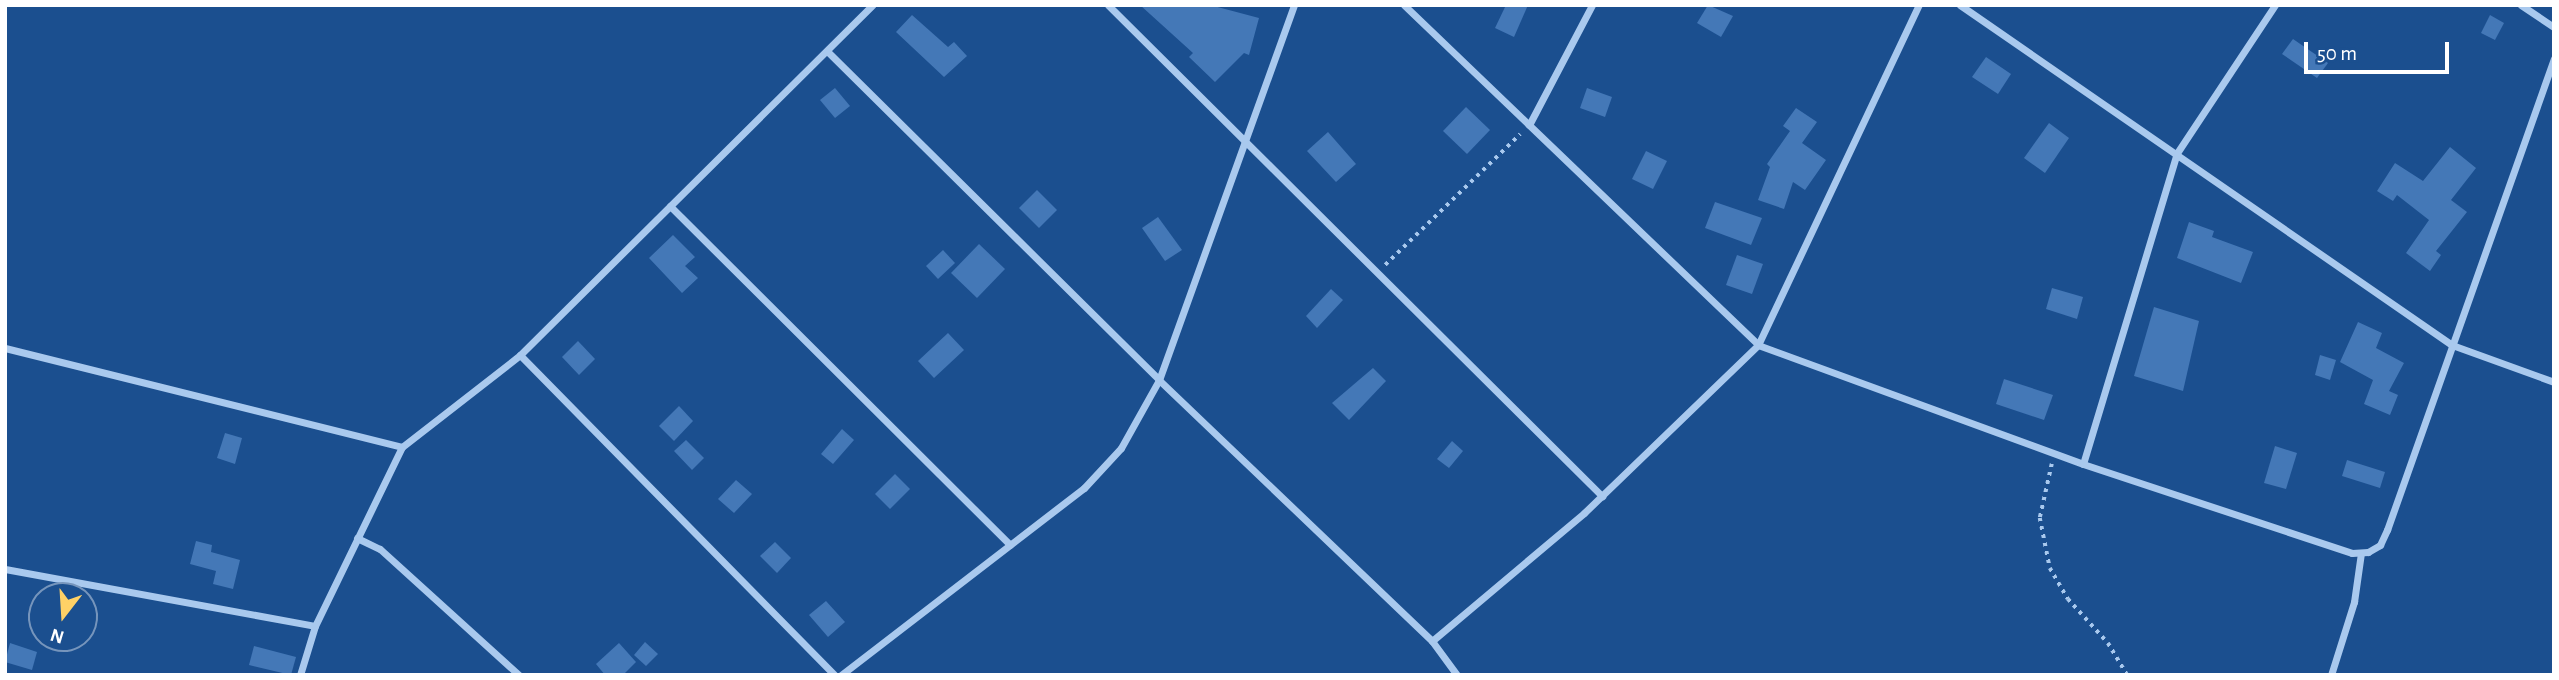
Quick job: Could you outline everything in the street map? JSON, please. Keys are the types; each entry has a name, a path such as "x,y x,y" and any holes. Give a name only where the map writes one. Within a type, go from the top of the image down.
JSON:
{"street":[{"path":"300,675 315,626 402,447 520,355 873,5"},
{"path":"1108,5 1602,496"},
{"path":"841,675 1084,488 1121,448 1159,380 1294,5"},
{"path":"1404,5 1758,345 2083,464 2361,553 2380,545 2387,530 2554,59"},
{"path":"1529,125 1592,5"},
{"path":"1432,641 1602,496 1758,345 1919,5"},
{"path":"1959,5 2452,345 2554,382"},
{"path":"2083,464 2177,153 2275,5"},
{"path":"2521,5 2554,27"},
{"path":"2533,14 2537,5"},
{"path":"827,51 1159,380 1432,641 1457,675"},
{"path":"670,206 1010,545"},
{"path":"5,348 402,447"},
{"path":"520,355 834,675"},
{"path":"357,538 380,549 519,675"},
{"path":"2331,675 2359,581 2361,553"},
{"path":"5,569 315,626"}],"path":[{"path":"1376,272 1468,189 1529,125"},
{"path":"2055,454 2042,502 2044,551 2067,599 2108,643 2127,675"}],"building":[{"path":"1140,5 1210,5 1259,18 1249,55 1244,53 1215,82 1189,57 1193,53"},
{"path":"1506,5 1528,5 1514,37 1495,28"},
{"path":"1708,5 1733,16 1721,37 1697,23"},
{"path":"912,15 948,47 954,42 967,56 944,77 896,32"},
{"path":"2490,15 2504,23 2495,40 2481,33"},
{"path":"2293,39 2328,63 2317,78 2282,54"},
{"path":"1986,57 2011,74 1998,94 1972,77"},
{"path":"835,88 850,106 835,118 820,100"},
{"path":"1587,88 1612,97 1605,117 1580,108"},
{"path":"1466,107 1490,130 1467,154 1443,131"},
{"path":"1796,108 1817,122 1802,143 1826,160 1805,190 1793,182 1784,209 1758,200 1770,167 1767,164 1790,131 1783,126"},
{"path":"2049,123 2069,138 2045,173 2024,158"},
{"path":"1328,132 1356,164 1336,182 1307,151"},
{"path":"2450,147 2476,168 2451,200 2467,212 2436,251 2441,255 2430,271 2406,253 2429,220 2397,195 2393,201 2377,191 2395,163 2423,181"},
{"path":"1646,151 1667,161 1653,189 1632,179"},
{"path":"1037,190 1057,210 1039,228 1019,208"},
{"path":"1715,202 1762,218 1751,245 1705,228"},
{"path":"1158,217 1182,250 1165,261 1142,228"},
{"path":"2189,222 2214,231 2212,237 2253,252 2241,283 2177,258"},
{"path":"673,235 695,257 685,266 698,278 682,293 649,258"},
{"path":"979,244 1005,269 977,298 951,273"},
{"path":"943,250 955,263 938,279 926,266"},
{"path":"1737,255 1763,264 1752,294 1726,285"},
{"path":"2052,288 2083,297 2077,319 2046,309"},
{"path":"1331,289 1343,300 1317,328 1306,316"},
{"path":"2154,307 2199,321 2183,391 2134,376"},
{"path":"2358,322 2382,333 2376,348 2404,363 2389,391 2398,395 2390,415 2364,404 2373,380 2340,362"},
{"path":"948,333 964,350 934,378 918,361"},
{"path":"578,341 595,359 579,375 562,357"},
{"path":"2320,355 2336,360 2330,380 2315,375"},
{"path":"1373,368 1386,381 1349,420 1332,403"},
{"path":"2004,379 2053,395 2044,420 1996,404"},
{"path":"679,406 693,421 674,441 659,426"},
{"path":"842,429 854,440 833,464 821,454"},
{"path":"225,433 242,438 235,464 217,458"},
{"path":"686,440 704,458 692,470 674,451"},
{"path":"1452,441 1463,451 1449,468 1437,459"},
{"path":"2275,446 2297,453 2286,489 2264,483"},
{"path":"2347,460 2385,472 2380,488 2342,476"},
{"path":"895,474 910,489 890,509 875,494"},
{"path":"736,480 752,494 734,513 718,499"},
{"path":"196,541 212,545 211,552 240,560 233,589 213,584 216,571 190,564"},
{"path":"775,542 791,558 777,573 760,556"},
{"path":"826,601 845,622 828,637 809,615"},
{"path":"645,642 658,654 646,666 634,655"},
{"path":"10,643 28,649 28,652 37,652 32,670 5,662"},
{"path":"619,643 636,662 623,675 605,675 596,664"},
{"path":"254,646 296,657 291,675 249,665"}]}
